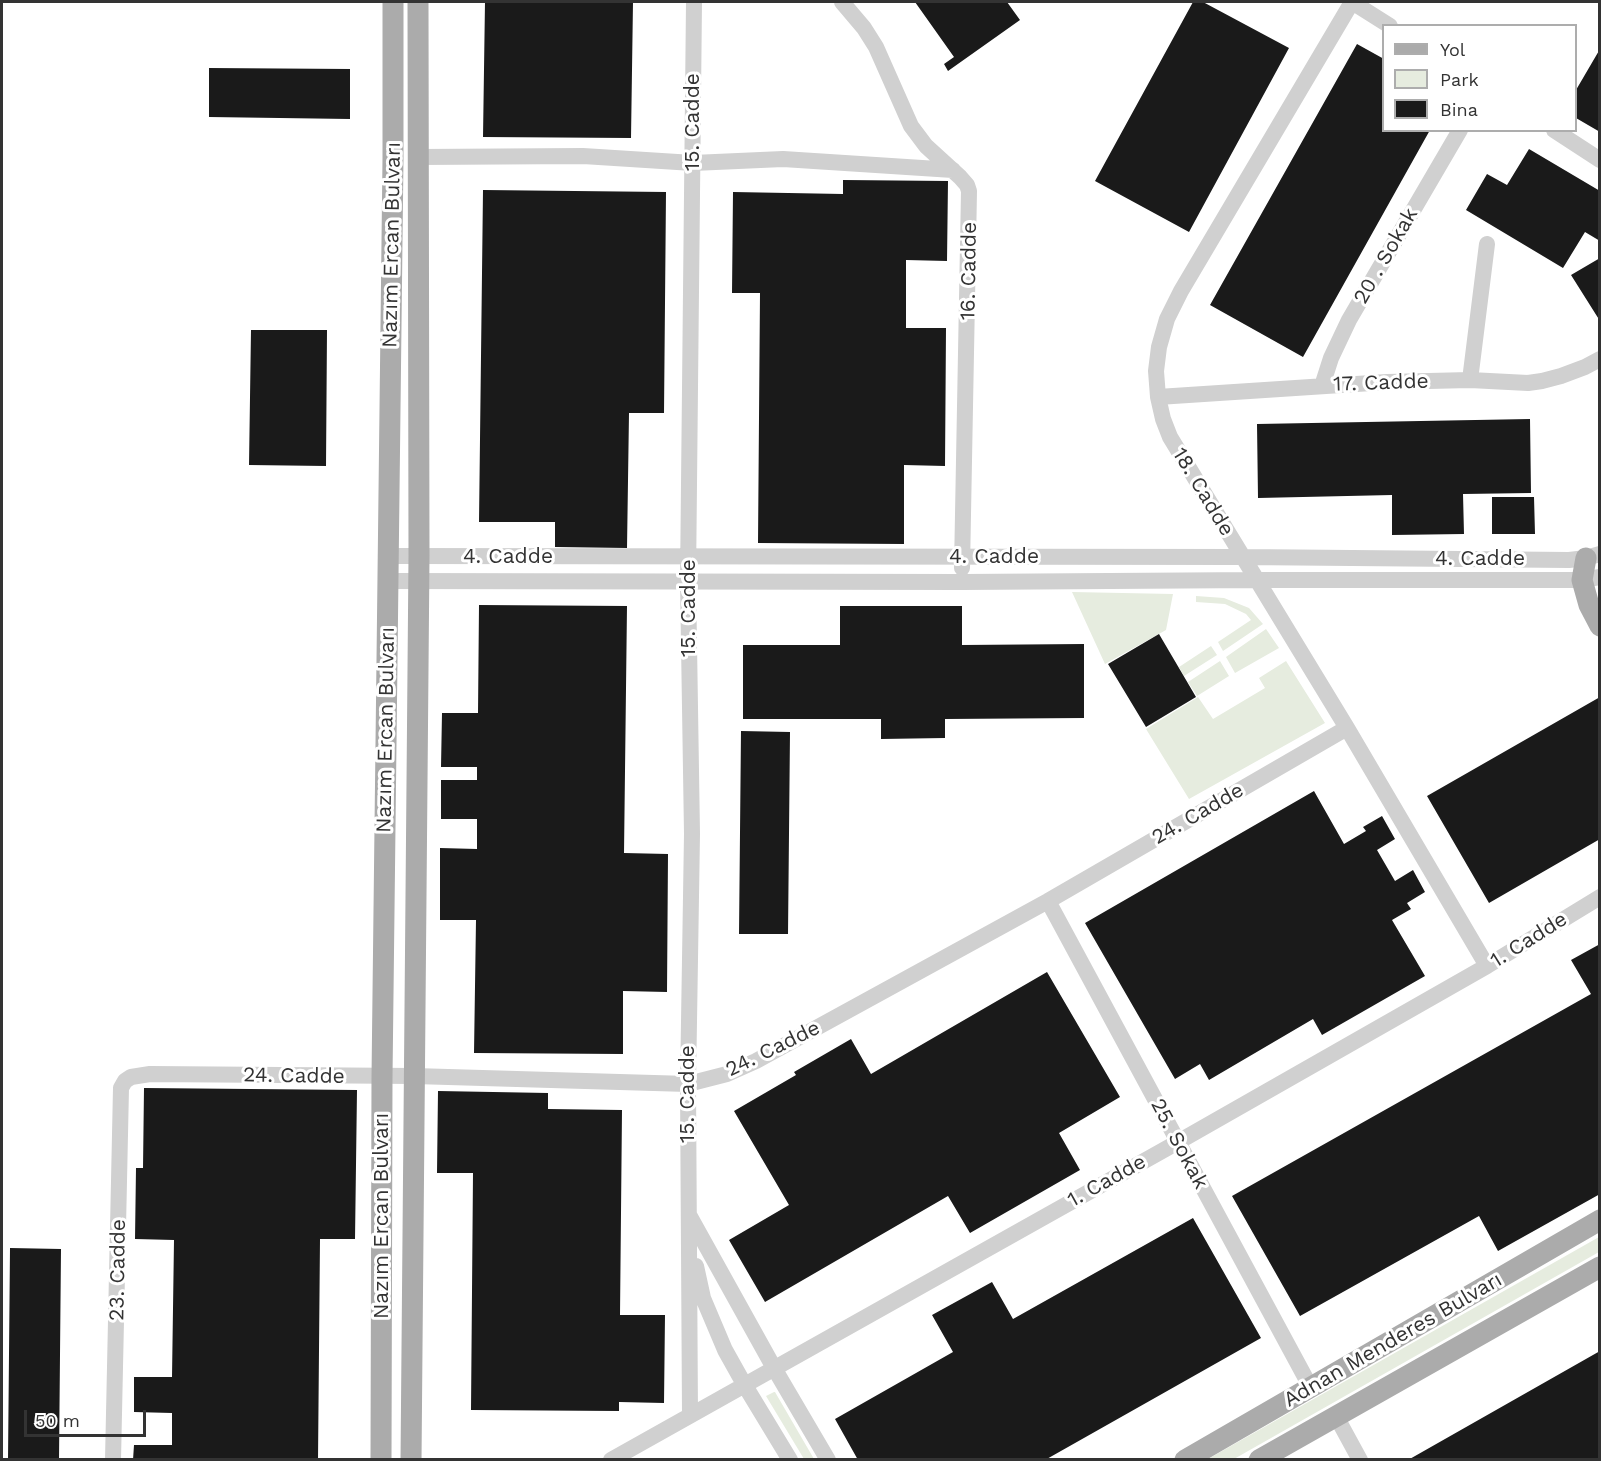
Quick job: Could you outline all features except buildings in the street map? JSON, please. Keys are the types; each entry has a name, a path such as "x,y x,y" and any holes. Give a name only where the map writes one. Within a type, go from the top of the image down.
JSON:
{"main road":[{"name":"Nazım Ercan Bulvarı","path":"381,1460 382,1077 393,2"},
{"name":"Nazım Ercan Bulvarı","path":"411,1460 419,556 418,2"},
{"path":"1593,568 1587,598 1599,627"},
{"name":"Adnan Menderes Bulvarı","path":"1185,1460 1599,1220"},
{"name":"Adnan Menderes Bulvarı","path":"1259,1460 1599,1267"}],"street":[{"name":"15. Cadde","path":"690,1415 687,1084 692,834 688,557 694,2"},
{"name":"16. Cadde","path":"842,2 864,28 876,47 911,126 926,146 967,185 970,198 962,582"},
{"path":"1352,2 1387,24"},
{"name":"18. Cadde","path":"1352,2 1176,300 1159,346 1156,371 1158,398 1170,437 1347,728 1487,966"},
{"name":"20 . Sokak","path":"1322,386 1331,358 1349,320 1459,132"},
{"path":"1557,132 1599,160"},
{"path":"419,157 583,156 693,163 783,159 953,170"},
{"path":"1470,380 1488,244"},
{"name":"17. Cadde","path":"1158,398 1322,386 1470,380 1528,383 1542,381 1585,367 1599,359"},
{"name":"4. Cadde","path":"388,556 1243,557 1569,560 1593,568"},
{"name":"4. Cadde","path":"388,581 1257,580 1593,568"},
{"name":"24. Cadde","path":"124,1081 131,1077 150,1074 414,1076 687,1084 727,1074 756,1061 1048,901 1347,728"},
{"name":"1. Cadde","path":"611,1460 1487,966 1599,897"},
{"name":"25. Sokak","path":"1048,901 1311,1388"},
{"name":"23. Cadde","path":"113,1460 121,1088 124,1081"},
{"name":"15. Cadde","path":"688,1215 828,1460"},
{"name":"15. Cadde","path":"688,1215 703,1298 725,1350 790,1460"},
{"path":"1336,1416 1360,1460"}],"green space":[{"path":"1072,592 1173,594 1166,630 1105,664"},
{"path":"1196,596 1224,598 1249,608 1263,624 1223,651 1218,642 1251,620 1246,614 1225,604 1196,602"},
{"path":"1266,629 1279,648 1235,673 1226,657"},
{"path":"1211,646 1217,655 1184,676 1179,667"},
{"path":"1220,661 1229,676 1197,696 1188,682"},
{"path":"1286,661 1325,723 1189,799 1146,729 1198,697 1213,719 1265,688 1259,678"},
{"path":"1599,1237 1599,1252 1234,1459 1208,1459"},
{"path":"775,1392 814,1459 804,1459 766,1396"}]}
